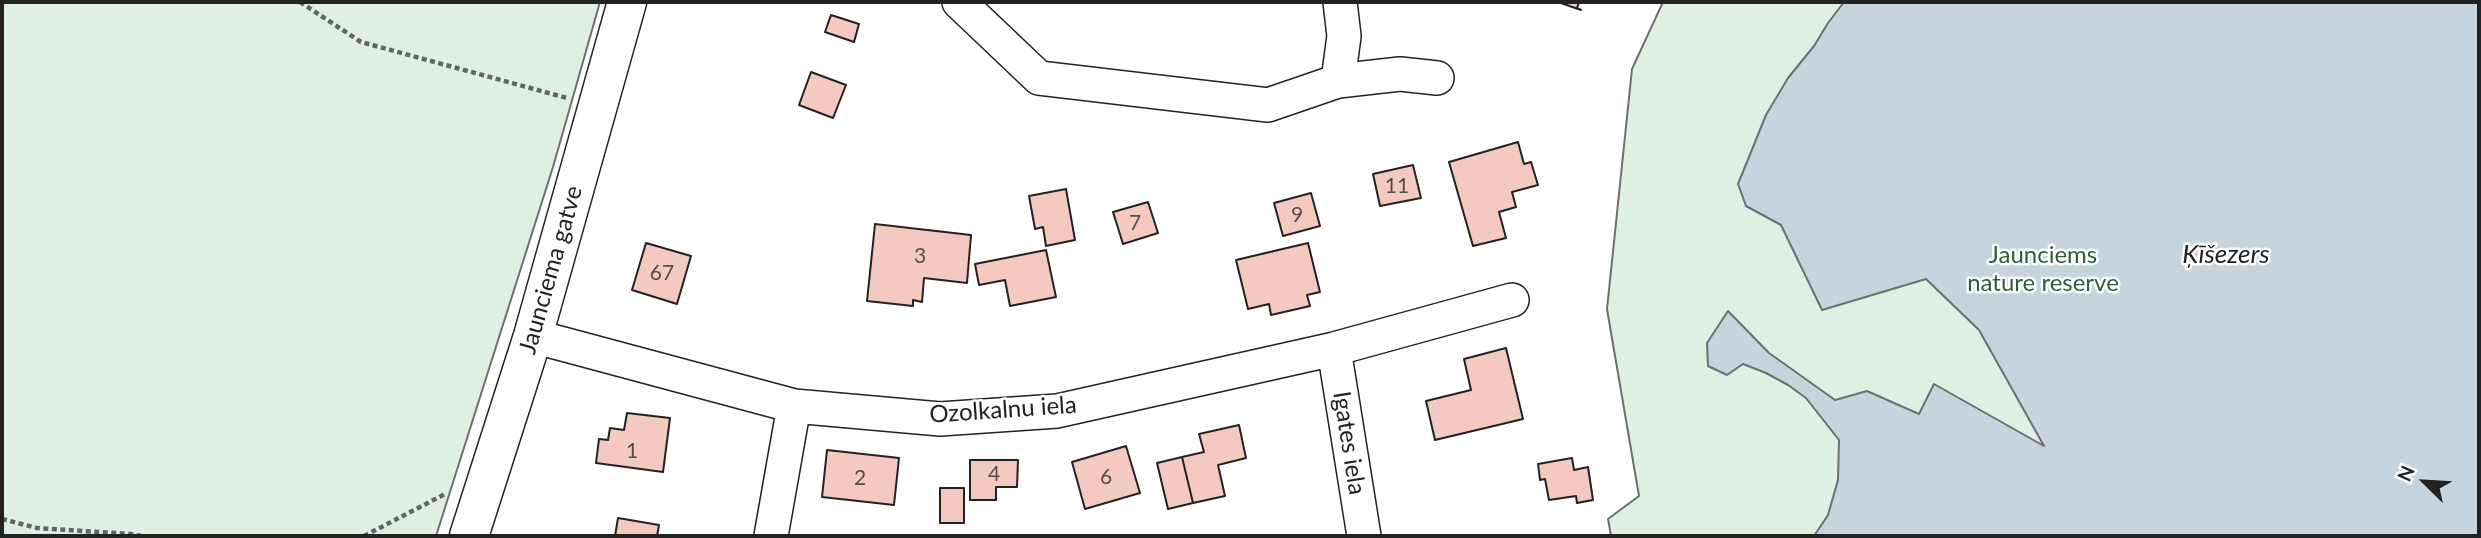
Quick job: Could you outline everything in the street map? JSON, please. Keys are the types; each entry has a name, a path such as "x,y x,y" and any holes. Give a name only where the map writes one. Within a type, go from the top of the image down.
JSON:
{"main road":[{"name":"Jaunciema gatve","path":"469,536 533,336 627,2"}],"street":[{"path":"960,2 1039,78 1268,105 1338,81 1400,74 1437,78"},
{"path":"1338,81 1345,36 1340,2"},
{"path":"1345,36 1390,75"},
{"name":"Ozolkalnu iela","path":"533,336 794,406 940,419 1057,411 1334,349 1512,300"},
{"name":"Igates iela","path":"1334,349 1364,536"},
{"path":"771,536 794,406"}],"path":[{"path":"300,2 361,42 598,106"},
{"path":"364,536 443,496 454,487"},
{"path":"2,519 37,528 142,536"}],"green space":[{"path":"2,2 600,2 553,167 436,536 2,536"},
{"name":"Ķīšezers","path":"1663,2 2479,2 2479,536 1611,536 1608,519 1639,496 1607,309 1632,69"}],"water":[{"name":"Ķīšezers","path":"1844,2 2479,2 2479,536 1814,536 1828,515 1838,480 1839,440 1806,398 1788,385 1743,364 1727,375 1708,366 1707,343 1728,311 1769,353 1835,400 1867,391 1919,414 1934,384 2044,446 1979,330 1926,279 1822,310 1781,225 1746,206 1738,184 1766,115 1788,78"}],"building":[{"path":"1558,2 1579,2 1577,8 1581,10"},
{"path":"831,15 859,24 854,42 825,32"},
{"path":"811,72 846,85 833,118 799,105"},
{"path":"1518,142 1524,164 1531,162 1538,185 1512,192 1516,207 1499,212 1506,238 1473,246 1449,162"},
{"path":"1413,165 1421,198 1380,206 1373,174"},
{"path":"1066,189 1075,240 1046,246 1043,227 1035,229 1029,196"},
{"path":"1311,193 1320,226 1283,236 1274,203"},
{"path":"1148,202 1158,233 1123,244 1113,212"},
{"path":"875,224 971,235 967,283 924,278 922,302 913,300 913,306 867,301"},
{"path":"646,243 691,256 677,304 632,290"},
{"path":"1308,243 1320,292 1307,295 1310,306 1271,315 1269,304 1248,309 1236,260"},
{"path":"1046,250 1056,297 1010,306 1005,280 979,285 975,264"},
{"path":"1506,348 1523,419 1435,440 1426,401 1471,390 1464,359"},
{"path":"627,413 670,418 663,472 596,463 599,439 608,440 610,428 624,430"},
{"path":"1239,425 1246,458 1218,465 1225,496 1193,503 1182,457 1204,452 1199,434"},
{"path":"1126,446 1140,493 1085,509 1072,462"},
{"path":"827,450 899,458 894,505 822,497"},
{"path":"1182,457 1193,503 1168,509 1157,463"},
{"path":"1572,458 1574,470 1588,467 1593,500 1577,503 1576,496 1549,500 1545,479 1540,480 1538,464"},
{"path":"970,460 1018,460 1017,487 996,487 996,500 970,500"},
{"path":"940,488 964,488 964,523 940,523"},
{"path":"618,518 659,525 657,536 615,536"}],"park label":[{"name":"Jaunciems nature reserve","path":"2043,269"}]}
